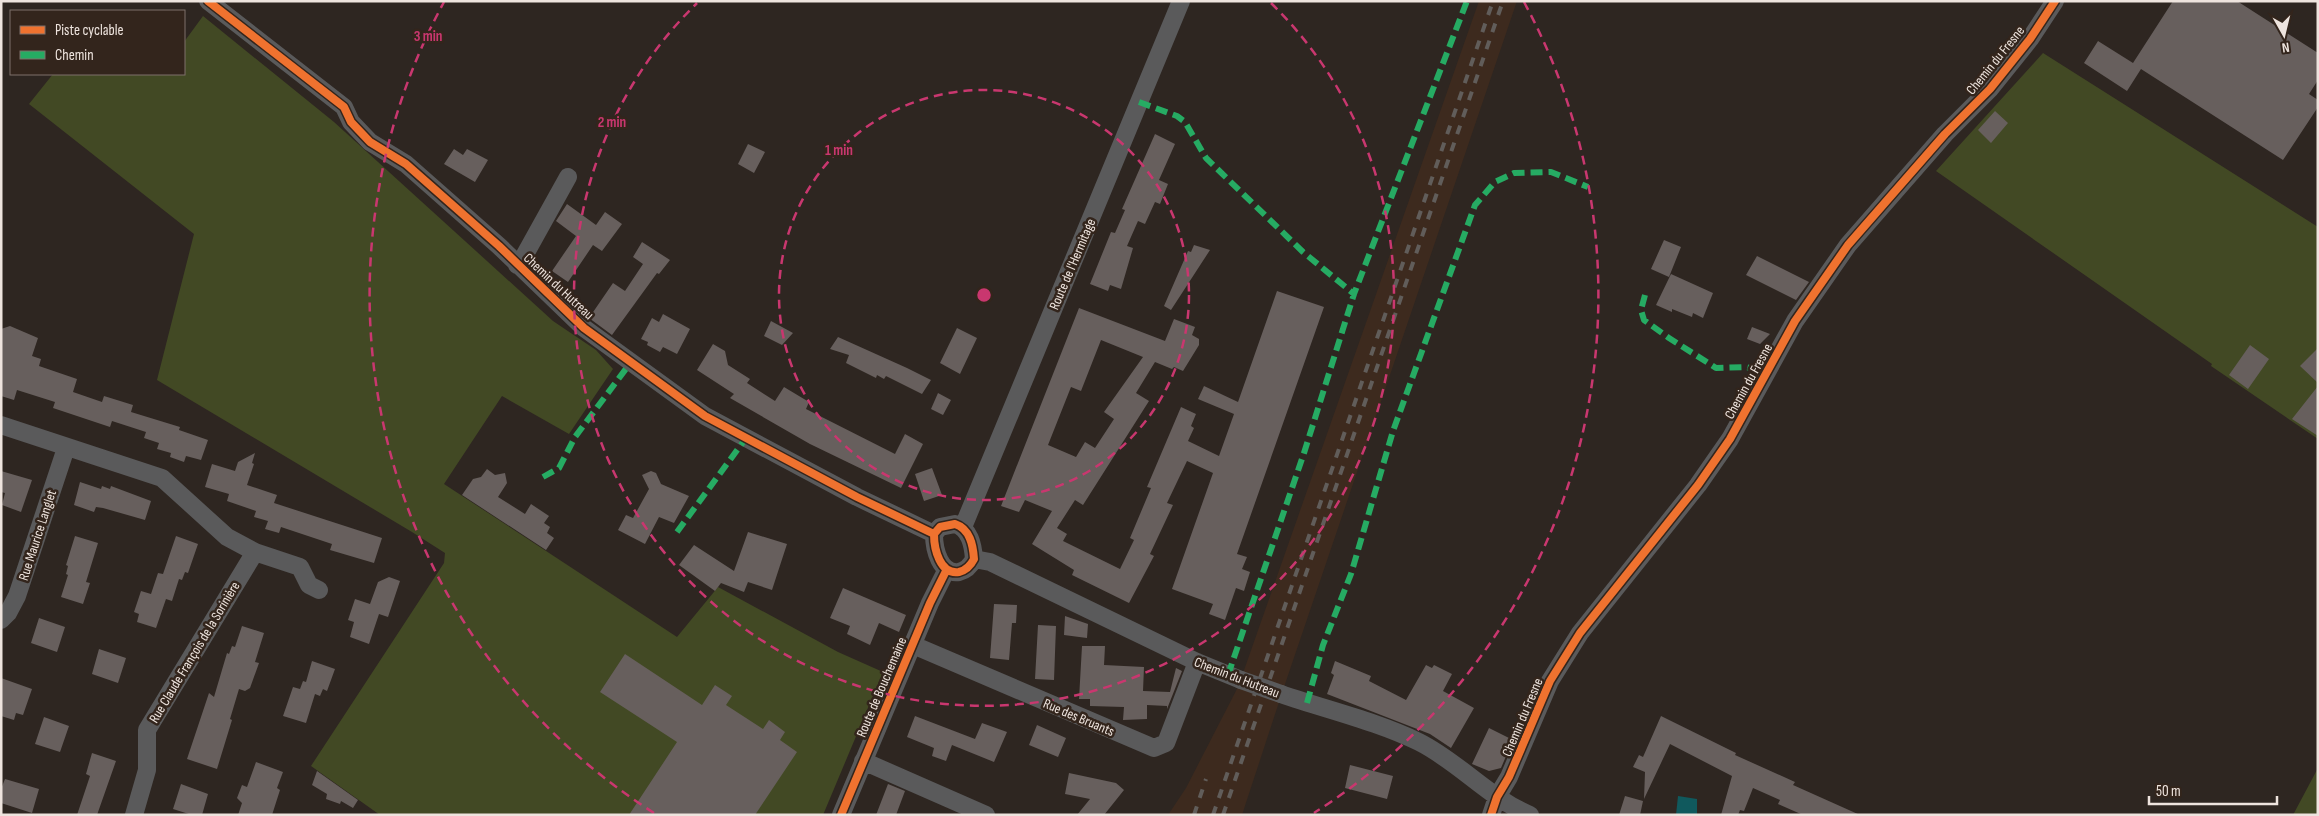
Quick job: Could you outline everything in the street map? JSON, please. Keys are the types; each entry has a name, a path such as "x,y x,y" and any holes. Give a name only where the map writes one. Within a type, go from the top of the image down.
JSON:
{"street":[{"name":"Chemin du Hutreau","path":"208,1 324,89 344,107 351,122 370,142 406,164 584,328 705,416 934,534"},
{"name":"Route de l'Hermitage","path":"963,526 1181,1"},
{"name":"Chemin du Fresne","path":"1491,815 1497,797 1509,777 1550,681 1580,633 1698,485 1725,447 1795,321 1848,245 1945,134 1990,89 2030,39 2055,1"},
{"path":"517,265 523,258 568,177"},
{"path":"1,425 66,448 162,478 227,537 255,552 300,567 308,585 319,590"},
{"name":"Rue Maurice Langlet","path":"1,620 8,613 17,596 66,448"},
{"path":"955,524 963,526 967,532 974,559 970,567 961,572 946,570 942,566 934,543 934,534 946,525 955,524"},
{"name":"Rue Claude François de la Sorinière","path":"134,815 147,770 147,730 255,552"},
{"name":"Chemin du Hutreau","path":"974,559 999,566 1197,662 1240,680 1362,720 1419,742 1456,765 1515,809 1530,815"},
{"name":"Route de Bouchemaine","path":"841,815 946,570"},
{"name":"Rue des Bruants","path":"913,644 1154,748 1166,742 1197,662"},
{"path":"863,761 986,815"}],"shaded area":[{"path":"1479,1 1517,1 1283,690 1242,676"},
{"path":"1239,685 1280,699 1242,815 1168,815 1186,788"}],"green space":[{"path":"203,16 334,122 553,321 596,350 613,369 569,434 502,396 444,484 677,637 718,587 838,652 883,672 823,815 380,815 311,766 444,563 445,553 157,380 194,234 29,104 52,75 185,75 185,41"},
{"path":"2043,53 2318,227 2318,439 2211,366 2212,364 1936,171"},
{"path":"2318,768 2318,815 2293,815"}],"water":[{"path":"1678,796 1697,799 1697,815 1676,815"}],"building":[{"path":"2173,1 2237,1 2318,53 2318,80 2309,94 2318,100 2318,107 2283,160 2141,69 2127,91 2084,63 2098,41 2133,63"},
{"path":"1995,111 2008,123 1991,143 1978,130"},
{"path":"1155,134 1175,144 1159,180 1168,184 1160,204 1155,202 1145,224 1138,221 1127,246 1133,248 1121,289 1110,285 1108,291 1090,284 1111,232 1115,233 1125,210 1122,209"},
{"path":"748,144 765,152 754,173 738,164"},
{"path":"454,149 463,155 467,149 488,160 475,182 444,164"},
{"path":"567,204 596,225 605,212 622,224 602,251 593,245 568,282 552,271 576,236 556,221"},
{"path":"1664,240 1681,247 1669,277 1651,269"},
{"path":"642,242 670,260 659,274 657,273 612,335 589,318 613,283 625,291 643,264 633,257"},
{"path":"1194,245 1210,250 1171,310 1164,306 1188,251 1191,252"},
{"path":"1757,256 1809,282 1796,300 1746,275"},
{"path":"1671,274 1713,293 1703,318 1693,313 1692,317 1672,309 1672,312 1656,305"},
{"path":"1277,291 1324,307 1237,554 1247,557 1242,569 1250,572 1244,591 1236,588 1225,620 1209,614 1213,604 1172,589 1213,473 1187,461 1167,503 1173,505 1150,554 1154,556 1129,603 1072,575 1074,570 1032,544 1052,511 1025,500 1019,512 1001,506 1079,308 1165,341 1174,319 1195,327 1192,335 1199,339 1199,345 1183,371 1155,362 1136,393 1149,401 1083,505 1075,500 1057,528 1067,534 1063,541 1120,569 1134,540 1130,538 1151,488 1147,487 1181,407 1196,414 1191,426 1194,428 1188,441 1219,456 1234,414 1198,399 1204,386 1238,402","holes":["1101,340 1143,357 1104,412 1114,419 1095,448 1085,442 1076,457 1048,445 1071,387 1081,391"]},
{"path":"663,314 690,329 677,354 663,347 660,352 647,345 648,342 641,339 652,318 659,322"},
{"path":"771,321 793,333 782,345 764,336"},
{"path":"10,326 38,338 32,356 41,359 39,366 77,379 73,392 102,402 104,396 133,405 131,412 180,427 179,430 208,440 201,460 186,456 184,462 170,457 171,453 157,449 159,443 144,438 146,432 112,421 110,427 53,408 55,402 17,390 14,400 1,396 1,329"},
{"path":"1752,327 1770,334 1760,344 1747,339"},
{"path":"957,328 977,338 960,374 940,363"},
{"path":"838,337 931,380 922,394 886,376 884,379 877,375 876,378 846,363 849,355 830,349"},
{"path":"713,344 725,351 728,365 750,379 747,383 775,401 784,387 809,402 806,409 895,454 905,434 923,444 901,488 810,444 730,398 734,394 697,370"},
{"path":"2250,345 2269,359 2248,389 2229,375"},
{"path":"2318,348 2318,383 2300,366"},
{"path":"2318,386 2318,436 2292,419"},
{"path":"938,393 951,400 943,415 931,409"},
{"path":"255,453 252,463 254,464 247,485 277,495 274,503 382,538 374,563 330,550 332,544 281,527 279,533 265,529 268,521 254,517 256,511 227,501 229,494 205,487 212,464 235,471 238,462"},
{"path":"932,468 942,495 924,501 915,474"},
{"path":"487,469 495,475 505,473 507,483 498,497 525,514 531,504 549,516 544,523 550,527 547,533 554,538 546,550 462,495 473,479 481,477"},
{"path":"1,471 32,480 21,512 2,505 5,493 1,492"},
{"path":"651,471 656,473 661,484 689,496 674,523 659,517 645,544 618,530 626,515 633,518 649,489 642,475"},
{"path":"80,482 101,489 102,486 110,489 111,486 151,501 145,520 103,508 96,507 94,512 74,505"},
{"path":"748,532 787,544 772,590 748,582 744,592 721,583 715,591 679,565 694,545 734,571"},
{"path":"75,536 98,543 86,582 90,583 83,604 61,597 68,575 66,574 68,566 66,565"},
{"path":"176,536 198,544 188,573 185,572 182,580 179,579 172,601 166,599 156,628 137,622 139,614 134,612 141,591 151,594 158,573 163,574"},
{"path":"389,577 400,581 388,617 379,614 369,644 350,637 354,622 348,620 355,599 370,604 378,582"},
{"path":"843,588 906,615 899,632 879,623 870,645 847,634 850,626 830,618"},
{"path":"994,604 1017,605 1016,623 1012,623 1009,660 990,658"},
{"path":"1065,616 1088,624 1087,638 1064,635"},
{"path":"39,618 65,627 57,652 31,643"},
{"path":"1038,625 1056,626 1054,680 1035,679"},
{"path":"242,626 264,633 255,662 259,663 250,688 245,691 239,689 217,769 187,759 209,693 214,697 227,653 229,654 232,646 235,647"},
{"path":"1082,646 1105,646 1104,665 1144,667 1143,691 1170,692 1176,668 1182,671 1167,709 1167,706 1147,705 1147,719 1123,720 1124,707 1090,706 1090,699 1079,699"},
{"path":"99,649 126,658 118,683 92,674"},
{"path":"625,654 702,705 715,685 732,696 726,705 763,729 769,720 785,732 780,740 797,752 755,815 629,815 677,742 600,692"},
{"path":"312,661 335,669 327,691 323,689 320,696 315,694 306,723 283,716 293,687 300,689 303,681 306,682"},
{"path":"1335,661 1371,676 1369,681 1406,700 1426,665 1432,668 1434,665 1452,674 1443,691 1474,708 1451,748 1430,734 1327,694 1334,675 1331,673"},
{"path":"1,678 32,689 23,715 16,713 14,720 1,716"},
{"path":"915,716 975,739 982,723 1007,732 994,762 952,745 946,761 932,756 934,748 907,737"},
{"path":"1661,716 1736,753 1735,755 1795,782 1793,785 1860,815 1803,815 1778,804 1780,800 1753,788 1744,811 1740,810 1738,815 1721,815 1732,776 1670,744 1644,799 1645,772 1633,767 1639,755 1643,757"},
{"path":"44,717 69,726 60,752 35,744"},
{"path":"1037,725 1066,738 1058,757 1029,745"},
{"path":"1489,728 1513,740 1501,768 1489,771 1472,764"},
{"path":"92,753 116,761 97,815 77,815 90,776 86,774"},
{"path":"256,762 283,772 277,788 280,790 272,815 238,815 242,803 237,798 242,785 247,787"},
{"path":"1350,765 1393,776 1387,799 1345,788"},
{"path":"317,771 358,800 353,808 341,801 340,804 326,799 327,794 312,785"},
{"path":"1069,773 1116,783 1124,790 1104,815 1077,815 1090,799 1065,794"},
{"path":"5,779 39,789 32,813 1,803 1,789"},
{"path":"181,784 208,794 202,815 192,815 173,809"},
{"path":"888,784 905,791 896,815 876,815"},
{"path":"1625,796 1643,801 1640,815 1619,815"}],"railway":[{"path":"1213,815 1493,1"},
{"path":"1223,815 1503,1"},
{"path":"1194,815 1206,779"}],"marked path":[{"path":"1228,675 1304,453 1354,294 1467,1"},
{"path":"1139,102 1177,116 1185,122 1206,158 1303,252 1354,294"},
{"path":"1307,703 1323,645 1351,574 1393,431 1475,205 1495,182 1514,173 1551,172 1588,187"},
{"path":"1645,295 1641,310 1644,320 1716,368 1746,367 1767,372"},
{"path":"543,477 559,468 575,437 631,362"},
{"path":"677,532 746,438"}],"cycle path":[{"path":"208,1 344,107 351,122 370,142 406,164 499,246 584,328 705,416 857,497 934,534"},
{"path":"1491,815 1497,797 1509,777 1550,681 1580,633 1698,485 1730,439 1795,321 1848,245 1945,134 1990,89 2030,39 2055,1"},
{"path":"955,524 960,526 970,538 974,559 968,567 959,572 952,572 939,560 934,540 934,534 940,527 955,524"},
{"path":"841,815 930,603 946,571"}]}
